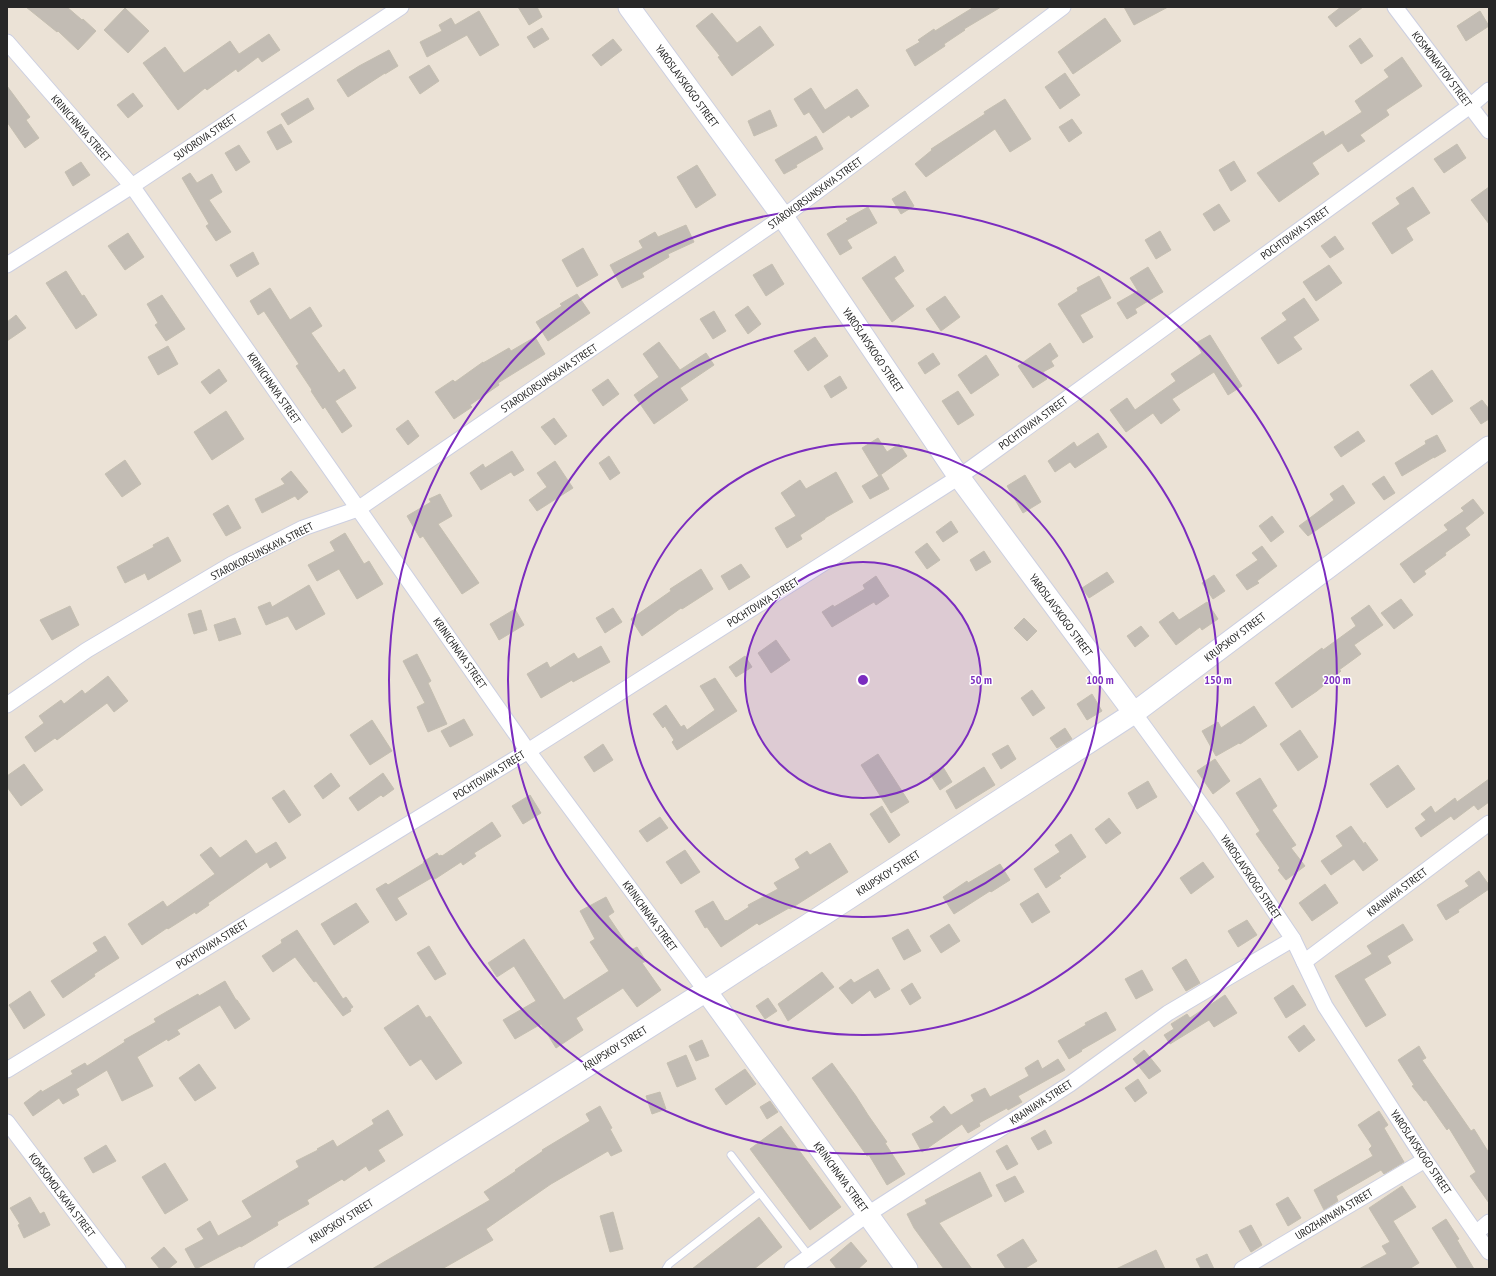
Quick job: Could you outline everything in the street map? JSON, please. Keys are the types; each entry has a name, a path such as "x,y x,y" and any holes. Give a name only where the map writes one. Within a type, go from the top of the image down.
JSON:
{"street":[{"name":"SUVOROVA STREET","path":"7,265 132,186 399,7"},
{"name":"YAROSLAVSKOGO STREET","path":"629,7 783,218 959,477 1216,825 1294,939 1325,1006 1425,1160 1489,1252"},
{"name":"STAROKORSUNSKAYA STREET","path":"7,705 87,650 232,564 303,528 358,509 783,218 1063,7"},
{"name":"KOSMONAVTOV STREET","path":"1395,7 1489,131"},
{"name":"KRINICHNAYA STREET","path":"7,42 132,186 528,751 706,991 907,1269"},
{"name":"POCHTOVAYA STREET","path":"7,1070 528,751 959,477 1470,106 1489,90"},
{"name":"KRUPSKOY STREET","path":"265,1269 706,991 1134,713 1489,447"},
{"name":"KRAINIAYA STREET","path":"1304,962 1489,823"},
{"name":"KRAINIAYA STREET","path":"792,1269 868,1214 1070,1084 1168,1013 1294,939"},
{"name":"KOMSOMOLSKAYA STREET","path":"7,1122 118,1269"},
{"name":"UROZHAYNAYA STREET","path":"1242,1269 1425,1160"},
{"path":"1476,1233 1489,1222"}],"lane":[{"path":"731,1155 810,1256"},
{"path":"666,1269 669,1264 760,1193"}],"building":[{"path":"26,7 67,7 96,31 78,50 58,31 57,32"},
{"path":"518,7 537,7 542,17 529,25"},
{"path":"974,7 1001,7 964,29 965,30 944,44 945,46 915,66 906,50 920,42 918,40 934,29 935,31"},
{"path":"1124,7 1168,7 1134,25"},
{"path":"1341,7 1363,7 1336,27 1328,17"},
{"path":"125,8 149,31 128,53 104,30"},
{"path":"479,11 499,45 480,56 467,35 427,57 420,42 442,31 439,25 451,18 455,25"},
{"path":"1480,11 1489,26 1466,41 1457,26"},
{"path":"712,13 737,43 760,26 774,45 732,76 718,57 720,56 696,26"},
{"path":"1105,18 1121,41 1073,74 1058,52"},
{"path":"542,28 549,39 534,48 527,37"},
{"path":"269,34 280,50 262,62 258,57 238,72 236,69 207,90 205,88 178,110 143,63 165,47 184,73 230,41 239,54"},
{"path":"1360,38 1373,56 1361,64 1349,46"},
{"path":"613,39 622,50 601,66 592,55"},
{"path":"389,50 398,66 348,97 337,80"},
{"path":"1402,57 1422,86 1386,110 1389,115 1360,135 1365,141 1348,152 1342,143 1312,163 1319,174 1279,202 1257,173 1323,131 1325,136 1362,112 1355,101 1389,77 1384,70"},
{"path":"429,65 439,81 420,94 409,77"},
{"path":"1065,73 1080,95 1060,109 1045,87"},
{"path":"7,86 30,117 26,120 39,138 25,148 7,122"},
{"path":"811,88 825,110 857,89 869,106 851,118 849,115 823,133 809,112 804,115 794,99"},
{"path":"133,93 143,106 128,118 117,105"},
{"path":"308,98 314,109 288,125 281,114"},
{"path":"1005,99 1031,139 1010,152 995,129 926,177 915,164 932,150 931,149 985,114 984,112"},
{"path":"770,110 777,126 754,136 748,121"},
{"path":"1072,119 1082,133 1069,142 1059,127"},
{"path":"281,124 292,142 277,150 267,132"},
{"path":"816,136 823,149 784,174 775,160"},
{"path":"1457,144 1466,158 1444,173 1434,159"},
{"path":"239,145 250,162 236,171 225,153"},
{"path":"1234,161 1246,181 1231,191 1219,170"},
{"path":"81,162 90,175 73,186 65,172"},
{"path":"697,165 716,195 696,208 677,177"},
{"path":"190,173 197,183 212,174 222,192 209,200 231,232 216,241 206,226 209,224 182,178"},
{"path":"1413,187 1430,213 1406,228 1413,240 1392,254 1372,223 1400,204 1396,198"},
{"path":"1489,187 1489,224 1471,200"},
{"path":"905,191 914,206 901,214 892,199"},
{"path":"1219,204 1230,221 1214,231 1203,214"},
{"path":"868,207 877,223 847,240 852,248 840,255 827,234 848,221 846,219"},
{"path":"686,225 694,242 668,254 669,257 642,273 644,277 622,288 610,265 643,248 639,241 655,232 658,237"},
{"path":"1160,231 1171,250 1156,259 1145,240"},
{"path":"128,233 144,257 125,270 108,246"},
{"path":"1335,236 1344,249 1330,258 1321,246"},
{"path":"583,248 598,275 577,287 562,260"},
{"path":"253,252 259,264 237,277 230,265"},
{"path":"895,256 904,271 894,278 914,306 892,322 862,278"},
{"path":"772,264 784,284 766,296 753,275"},
{"path":"1329,265 1342,283 1316,301 1303,282"},
{"path":"1148,267 1163,292 1135,309 1137,313 1127,319 1117,303 1138,291 1130,278"},
{"path":"66,271 82,296 84,295 97,315 76,329 46,283"},
{"path":"1099,276 1111,298 1080,315 1093,337 1083,343 1058,304 1078,291 1077,288"},
{"path":"270,288 290,320 310,307 322,326 311,333 339,373 344,369 356,388 335,401 352,426 342,433 325,407 323,409 311,391 312,390 296,366 299,364 264,311 258,315 250,301"},
{"path":"577,294 590,313 548,341 536,322 562,306 560,304"},
{"path":"162,295 185,329 166,341 155,325 158,323 147,304"},
{"path":"945,296 960,317 941,331 926,309"},
{"path":"1304,298 1319,320 1293,337 1302,349 1278,364 1261,338 1287,320 1282,313"},
{"path":"748,306 761,324 748,334 735,315"},
{"path":"714,311 726,331 713,339 700,319"},
{"path":"16,315 26,328 7,341 7,322"},
{"path":"1210,335 1242,386 1228,395 1214,372 1172,399 1180,410 1161,424 1153,413 1126,432 1110,410 1127,398 1135,410 1176,381 1171,374 1202,353 1196,343"},
{"path":"535,337 545,354 498,383 499,385 470,405 472,407 454,419 435,392 453,380 455,382 483,362 509,348 511,351"},
{"path":"815,337 828,356 808,371 794,351"},
{"path":"659,342 680,370 706,353 714,365 680,388 688,400 654,424 634,395 659,377 643,354"},
{"path":"1050,343 1058,356 1051,361 1054,366 1043,372 1047,379 1033,388 1018,366"},
{"path":"168,346 178,364 158,375 148,357"},
{"path":"933,353 940,364 925,374 918,363"},
{"path":"986,355 999,375 971,394 958,375"},
{"path":"219,369 227,381 210,394 201,382"},
{"path":"1432,370 1453,401 1432,415 1410,385"},
{"path":"840,376 847,388 831,398 824,386"},
{"path":"608,379 619,394 603,406 592,390"},
{"path":"958,391 974,415 958,425 942,401"},
{"path":"1482,400 1489,409 1489,419 1481,424 1470,408"},
{"path":"226,411 244,439 212,460 194,432"},
{"path":"554,418 567,436 555,445 541,427"},
{"path":"408,420 419,436 408,445 396,429"},
{"path":"1358,431 1365,441 1341,457 1334,447"},
{"path":"1098,433 1107,447 1075,468 1070,462 1055,472 1048,461 1074,442 1077,447"},
{"path":"1437,435 1446,451 1402,476 1395,463 1426,444 1425,441"},
{"path":"878,438 887,452 899,444 907,456 879,476 862,448"},
{"path":"512,451 524,470 514,476 511,472 481,490 470,473 483,464 485,468"},
{"path":"609,456 620,473 610,480 599,463"},
{"path":"125,460 141,484 122,497 105,474"},
{"path":"555,461 573,488 537,511 529,500 547,487 537,473"},
{"path":"291,471 308,492 298,500 295,496 262,513 255,499 285,484 281,479"},
{"path":"836,472 853,502 825,518 800,535 802,539 787,548 775,528 796,516 781,493 800,480 806,489"},
{"path":"881,475 889,489 870,499 862,486"},
{"path":"1025,475 1041,502 1023,513 1007,486"},
{"path":"1384,476 1395,493 1384,500 1372,484"},
{"path":"1343,485 1355,503 1308,536 1299,526 1334,500 1330,494"},
{"path":"440,494 452,516 438,524 479,583 462,594 423,536 420,538 407,516 431,502 429,499"},
{"path":"1473,499 1484,513 1465,528 1470,535 1445,553 1446,555 1424,571 1426,574 1414,583 1400,564 1448,530 1444,525 1464,511 1461,508"},
{"path":"228,505 241,528 226,536 213,514"},
{"path":"1272,516 1284,532 1271,542 1259,526"},
{"path":"951,521 958,532 943,542 936,532"},
{"path":"345,533 364,564 369,561 383,584 357,599 339,569 317,581 308,565 335,551 330,542"},
{"path":"168,537 181,561 148,580 145,573 125,583 117,567 154,547 153,545"},
{"path":"927,543 940,560 927,569 915,552"},
{"path":"1262,546 1277,566 1257,581 1259,583 1247,590 1236,575 1258,560 1252,553"},
{"path":"984,551 991,562 976,571 970,560"},
{"path":"741,564 750,577 729,590 721,576"},
{"path":"701,569 713,589 682,609 681,608 642,636 631,619 671,591 670,589"},
{"path":"1107,572 1114,582 1089,598 1082,588"},
{"path":"1214,575 1225,591 1213,599 1202,583"},
{"path":"876,576 889,596 876,605 874,602 832,627 822,612 833,605 834,607 865,589 863,585"},
{"path":"309,585 325,614 296,630 288,616 266,625 258,607 270,602 272,607"},
{"path":"1401,599 1413,615 1394,629 1381,613"},
{"path":"1207,602 1218,619 1202,630 1200,627 1176,645 1159,622 1173,612 1179,620"},
{"path":"1369,605 1383,625 1354,645 1361,654 1339,670 1341,671 1317,691 1292,708 1275,683 1322,648 1323,650 1356,626 1351,618"},
{"path":"70,606 79,625 52,640 40,620"},
{"path":"613,608 622,622 605,633 596,618"},
{"path":"515,609 524,625 499,640 490,624"},
{"path":"201,610 207,630 194,634 188,614"},
{"path":"235,618 241,634 219,641 214,625"},
{"path":"1024,618 1037,631 1027,641 1014,628"},
{"path":"1141,626 1149,636 1135,647 1127,636"},
{"path":"776,640 790,660 771,673 758,653"},
{"path":"601,646 610,662 573,682 572,680 541,698 527,674 547,662 550,668 574,653 578,659"},
{"path":"417,654 431,681 428,683 447,724 428,732 417,707 425,703 403,661"},
{"path":"745,656 752,667 736,677 729,667"},
{"path":"108,676 128,701 114,712 107,703 57,740 55,738 35,752 25,737 44,723 39,716 61,700 64,704 82,690 85,694"},
{"path":"715,678 737,711 677,750 672,742 674,740 665,726 663,728 653,714 666,705 681,727 684,725 687,730 715,710 700,686"},
{"path":"1032,690 1045,708 1033,716 1021,698"},
{"path":"1092,694 1102,711 1087,720 1077,704"},
{"path":"1254,706 1267,726 1240,744 1239,743 1216,756 1202,731 1218,722 1221,728"},
{"path":"464,719 473,735 450,747 441,731"},
{"path":"372,720 392,751 370,765 350,735"},
{"path":"1065,728 1072,739 1057,748 1050,738"},
{"path":"1300,730 1318,757 1298,771 1280,744"},
{"path":"603,744 613,760 594,772 584,757"},
{"path":"1008,745 1016,759 1001,769 992,754"},
{"path":"878,754 909,802 891,813 861,765"},
{"path":"1215,759 1230,781 1213,794 1197,771"},
{"path":"24,764 43,790 21,806 7,787 7,776"},
{"path":"1398,765 1415,789 1387,808 1370,784"},
{"path":"943,767 952,782 940,790 930,774"},
{"path":"984,767 995,785 956,809 946,791"},
{"path":"331,773 340,786 323,799 314,786"},
{"path":"383,773 394,789 383,797 381,795 358,811 349,798"},
{"path":"1260,778 1277,806 1272,810 1296,845 1291,848 1305,866 1286,880 1278,870 1280,868 1256,834 1260,831 1236,793"},
{"path":"1489,779 1489,802 1478,810 1474,805 1454,820 1451,816 1421,837 1415,828 1426,820 1421,814 1431,806 1435,813 1455,798 1457,802"},
{"path":"1148,781 1157,797 1137,809 1128,793"},
{"path":"284,790 301,815 289,823 272,798"},
{"path":"530,795 541,813 523,824 512,806"},
{"path":"882,806 900,835 889,843 870,814"},
{"path":"660,817 668,828 647,842 639,831"},
{"path":"1109,818 1121,833 1106,844 1095,829"},
{"path":"492,822 501,836 474,853 476,856 463,865 461,862 435,879 433,877 397,898 407,914 396,921 376,889 386,883 388,885 424,863 423,862 437,853 439,856 442,856"},
{"path":"1351,826 1378,860 1363,871 1354,859 1331,875 1321,861 1343,846 1336,836"},
{"path":"1071,834 1086,857 1059,876 1061,878 1046,888 1034,869 1060,852 1055,845"},
{"path":"246,840 256,854 276,842 286,858 270,868 267,862 208,903 209,905 196,914 195,912 168,929 167,928 142,945 128,924 163,901 167,907 215,874 200,855 211,847 220,858"},
{"path":"830,843 848,872 790,909 789,908 759,925 757,923 721,947 707,927 705,928 695,911 713,901 725,921 727,921 749,907 748,905 778,889 774,883 800,868 795,859 807,851 810,855"},
{"path":"685,850 700,872 681,884 666,862"},
{"path":"1203,862 1214,877 1191,894 1180,878"},
{"path":"1000,864 1010,880 954,914 943,897 967,881 968,883"},
{"path":"1479,871 1489,885 1489,889 1446,920 1437,905 1469,886 1465,881"},
{"path":"1325,884 1338,903 1312,921 1299,903"},
{"path":"1038,893 1050,912 1032,923 1020,904"},
{"path":"606,897 614,912 608,916 631,950 637,947 646,961 642,963 661,990 637,1007 623,988 576,1018 583,1030 556,1048 541,1024 515,1039 503,1020 536,1001 514,966 497,977 488,963 524,939 564,1000 609,971 590,942 595,939 580,911"},
{"path":"356,903 369,922 334,945 321,924"},
{"path":"1247,920 1257,935 1238,947 1228,931"},
{"path":"949,924 960,941 941,953 930,936"},
{"path":"1403,924 1413,940 1387,956 1391,963 1364,979 1386,1015 1366,1027 1335,976 1372,954 1367,946"},
{"path":"908,929 921,951 904,960 892,938"},
{"path":"297,930 343,999 346,997 353,1007 350,1009 351,1011 343,1016 295,957 273,972 262,956 282,943 281,940"},
{"path":"105,936 119,958 94,974 95,976 63,998 51,981 98,951 93,943"},
{"path":"429,946 446,974 435,980 417,953"},
{"path":"1186,959 1200,983 1186,991 1172,968"},
{"path":"878,969 890,989 875,998 870,990 852,1004 839,988 851,979 854,983"},
{"path":"1142,970 1153,990 1136,999 1125,979"},
{"path":"822,972 834,987 788,1021 778,1004"},
{"path":"225,981 236,1000 250,1019 235,1029 220,1005 177,1030 180,1034 168,1041 167,1039 137,1057 153,1086 122,1101 107,1070 76,1089 79,1095 63,1104 59,1098 33,1116 24,1103 41,1090 42,1092 73,1074 71,1071 85,1063 87,1066 125,1042 124,1040 156,1022 154,1019 198,994 199,996"},
{"path":"912,983 921,998 910,1005 901,990"},
{"path":"1293,985 1306,1005 1286,1018 1274,998"},
{"path":"30,991 45,1015 24,1029 9,1005"},
{"path":"1225,995 1237,1013 1214,1027 1209,1020 1170,1044 1164,1035 1174,1029 1171,1024 1187,1014 1190,1018"},
{"path":"768,998 777,1011 765,1019 756,1006"},
{"path":"418,1005 426,1018 430,1016 462,1063 436,1080 421,1059 410,1066 384,1028"},
{"path":"1106,1012 1116,1030 1081,1050 1082,1051 1069,1059 1058,1041 1086,1025 1085,1023"},
{"path":"1304,1025 1315,1040 1299,1052 1288,1037"},
{"path":"702,1040 709,1056 696,1061 689,1046"},
{"path":"1419,1046 1426,1058 1422,1060 1471,1131 1474,1129 1489,1153 1489,1203 1470,1176 1476,1172 1449,1128 1447,1130 1426,1100 1424,1101 1412,1086 1414,1085 1398,1060"},
{"path":"1144,1050 1161,1071 1149,1079 1133,1059"},
{"path":"686,1055 696,1079 677,1087 667,1063"},
{"path":"1058,1059 1065,1070 1018,1096 1022,1102 979,1123 980,1126 968,1133 962,1124 922,1152 912,1134 934,1122 930,1117 944,1106 951,1115 974,1101 971,1095 985,1088 990,1097 1029,1076 1025,1068 1038,1060 1042,1069"},
{"path":"832,1063 887,1142 885,1143 905,1174 887,1185 869,1155 867,1156 812,1078"},
{"path":"199,1064 216,1088 195,1101 179,1078"},
{"path":"745,1069 756,1084 726,1105 715,1089"},
{"path":"1138,1079 1147,1093 1135,1102 1125,1088"},
{"path":"660,1092 666,1109 652,1114 646,1096"},
{"path":"770,1101 778,1112 767,1119 760,1107"},
{"path":"600,1106 622,1151 611,1156 608,1151 551,1184 486,1229 493,1240 442,1269 372,1269 490,1200 484,1192 516,1171 515,1170 543,1151 542,1150 590,1121 586,1114"},
{"path":"388,1110 403,1135 378,1150 385,1161 369,1171 366,1166 344,1181 342,1179 307,1200 309,1204 277,1222 278,1225 241,1247 240,1246 196,1269 185,1249 204,1239 197,1229 210,1221 218,1236 252,1217 242,1201 299,1167 296,1161 318,1150 317,1149 333,1140 337,1147 374,1124 372,1120"},
{"path":"1379,1111 1388,1125 1384,1128 1404,1162 1384,1174 1381,1170 1336,1196 1338,1201 1324,1210 1314,1190 1373,1156 1369,1149 1372,1146 1358,1125"},
{"path":"781,1126 841,1207 810,1230 750,1149"},
{"path":"1045,1130 1052,1143 1038,1150 1031,1138"},
{"path":"106,1145 116,1161 93,1173 84,1158"},
{"path":"1007,1145 1018,1164 1007,1170 996,1151"},
{"path":"165,1163 188,1200 165,1214 142,1177"},
{"path":"980,1172 992,1196 939,1223 972,1269 944,1269 914,1228 907,1214 927,1204 925,1200"},
{"path":"1015,1176 1024,1192 1005,1202 996,1185"},
{"path":"1402,1186 1416,1207 1393,1221 1419,1263 1409,1269 1359,1269 1387,1254 1382,1246 1390,1242 1369,1208"},
{"path":"30,1197 40,1214 44,1212 50,1225 24,1238 18,1225 20,1224 10,1208"},
{"path":"1288,1197 1301,1218 1288,1226 1276,1204"},
{"path":"613,1212 623,1249 610,1252 600,1216"},
{"path":"759,1217 782,1247 754,1269 692,1269"},
{"path":"1446,1219 1459,1239 1457,1240 1474,1269 1458,1269 1432,1228"},
{"path":"1251,1225 1262,1245 1251,1252 1239,1231"},
{"path":"1023,1239 1037,1261 1024,1269 1006,1269 997,1255"},
{"path":"851,1242 867,1261 858,1269 837,1269 830,1260"},
{"path":"164,1247 177,1262 168,1269 160,1269 151,1258"},
{"path":"1156,1250 1165,1269 1116,1269"},
{"path":"1207,1254 1214,1269 1201,1269 1196,1259"}]}
